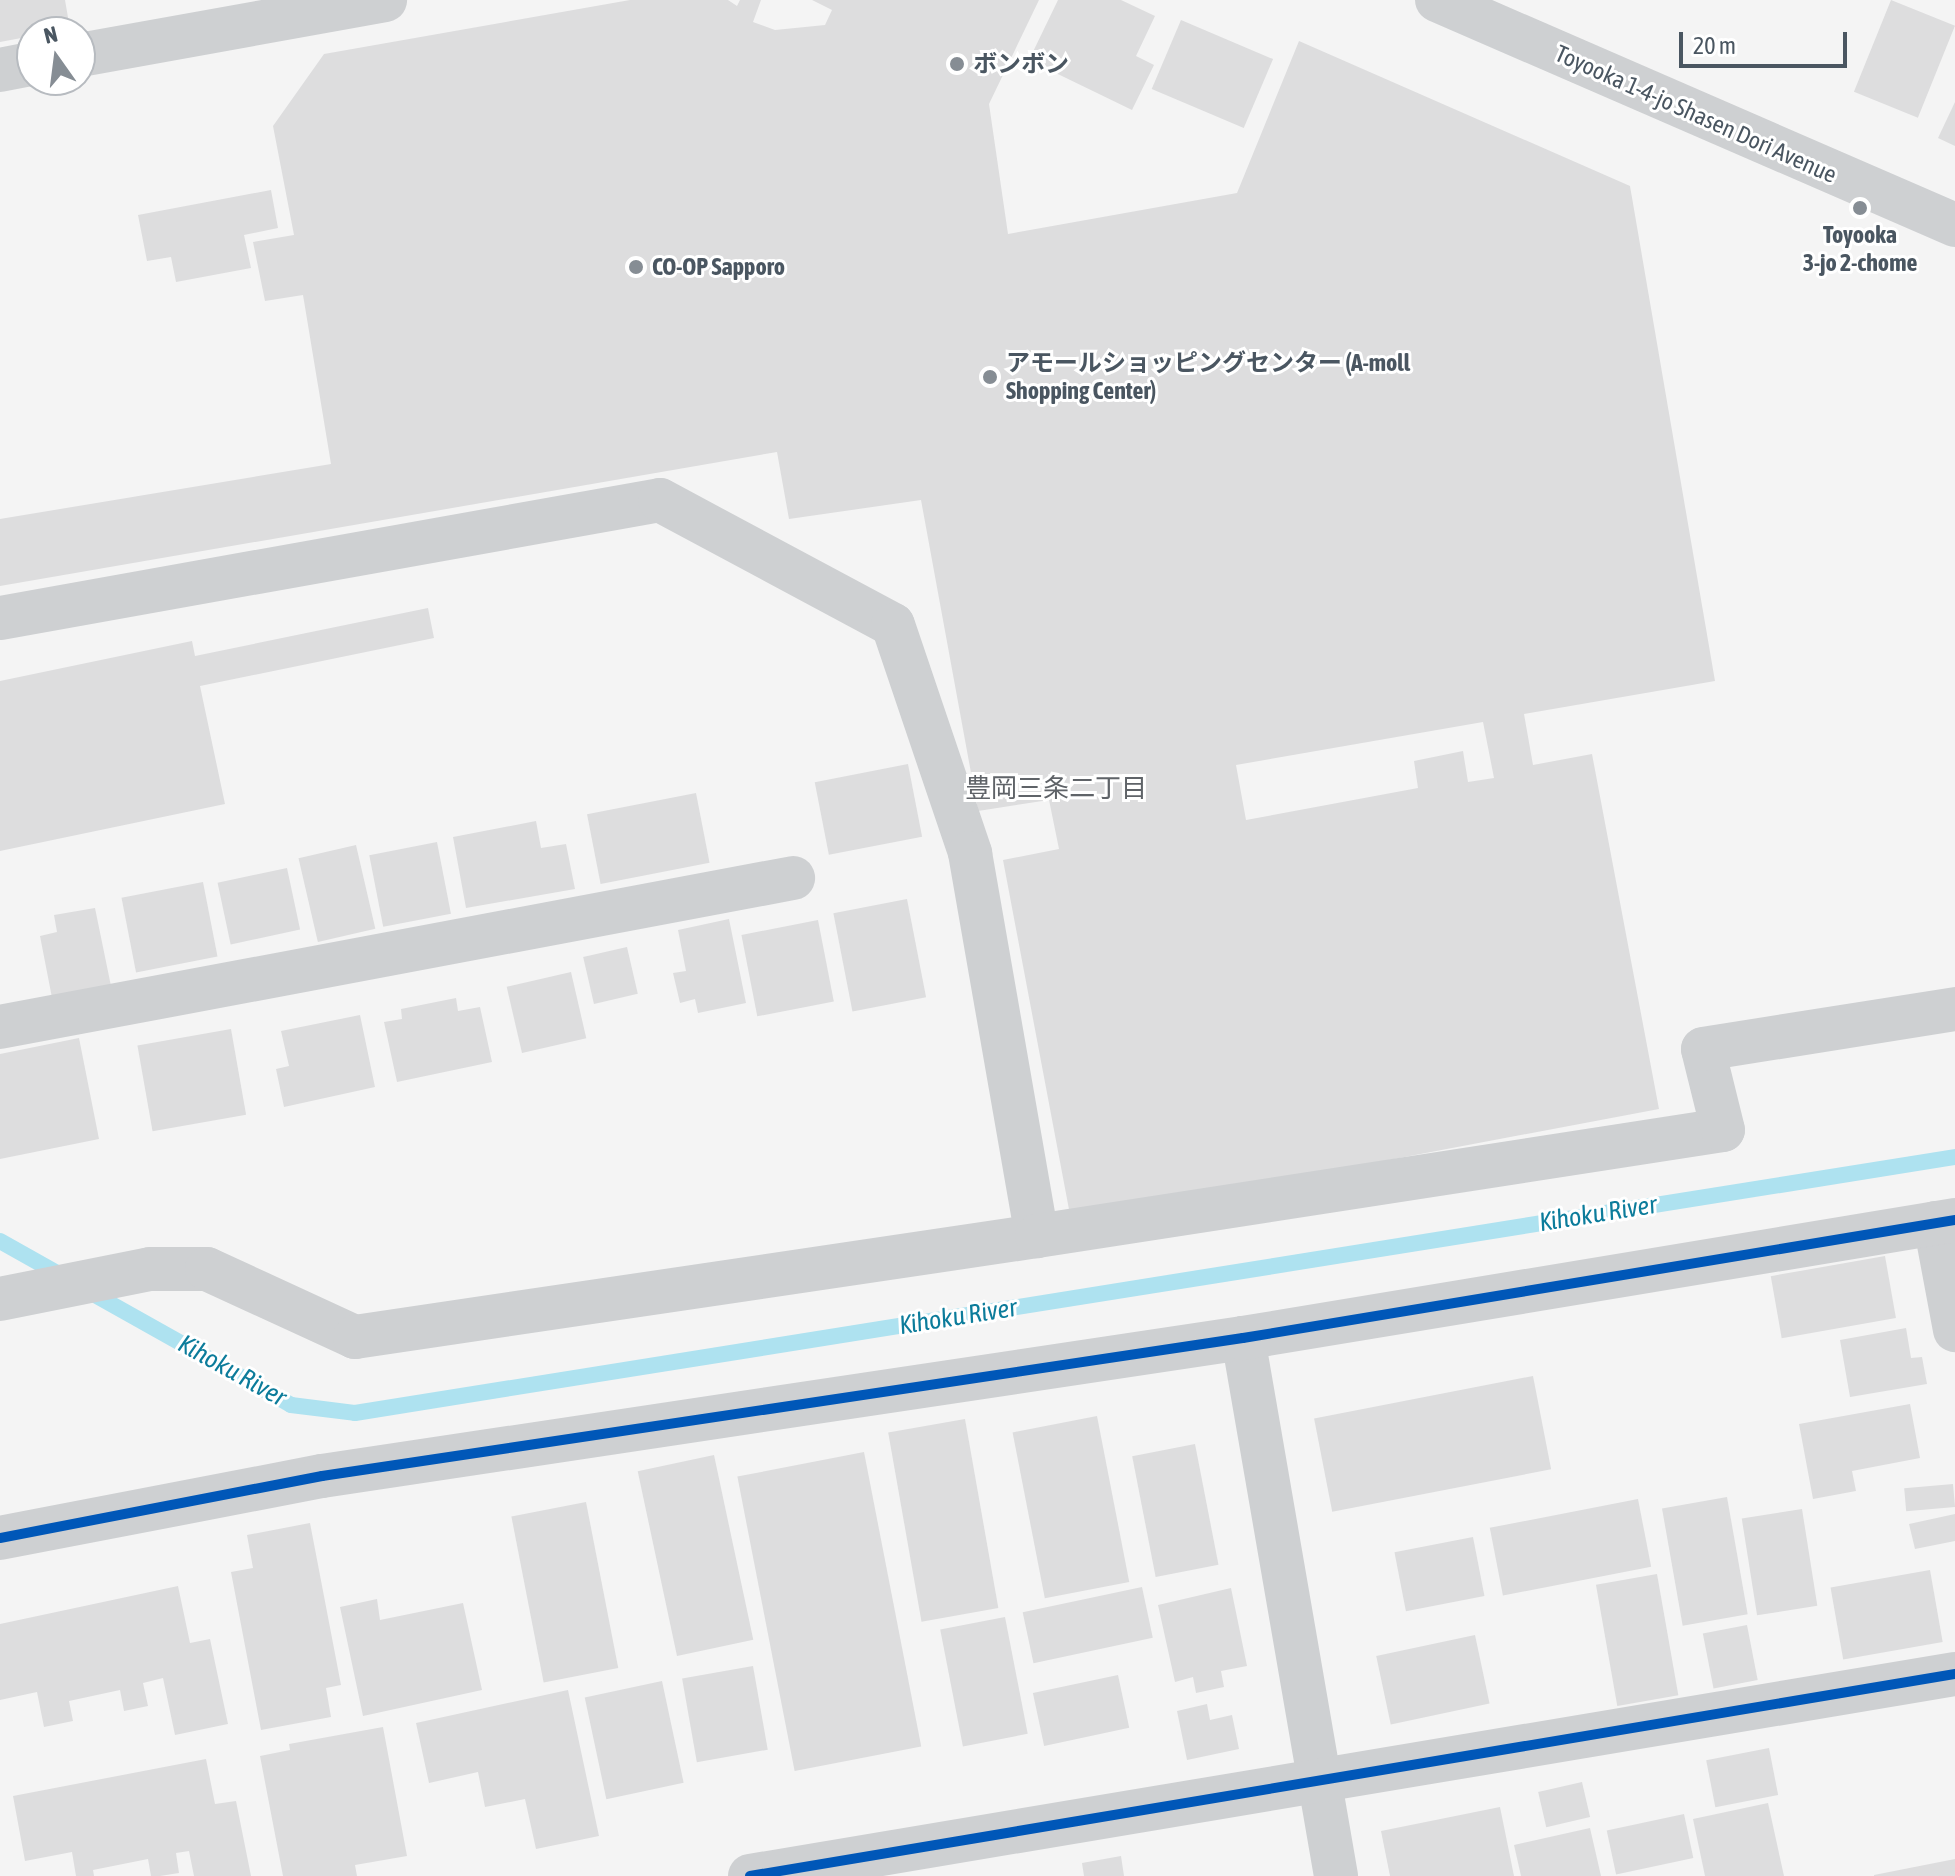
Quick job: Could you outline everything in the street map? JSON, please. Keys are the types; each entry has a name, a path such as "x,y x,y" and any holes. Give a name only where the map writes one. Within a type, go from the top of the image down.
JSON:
{"street":[{"path":"96,52 385,0"},
{"name":"Toyooka 1-4-jo Shasen Dori Avenue","path":"1437,0 1955,225"},
{"path":"0,618 660,500 893,625 970,853 1037,1236"},
{"path":"0,1027 793,878"},
{"path":"19,1295 150,1269 207,1269 355,1337 1723,1130 1703,1049 1955,1009"},
{"path":"0,1538 322,1476 1243,1338 1945,1222 1955,1330"},
{"path":"1243,1338 1336,1876"},
{"path":"750,1876 1955,1674"}],"building":[{"path":"0,0 65,0 68,16 16,16 16,39 0,42"},
{"name":"アモールショッピングセンター (A-moll Shopping Center)","path":"630,0 728,0 737,6 740,0 761,0 753,22 775,30 825,25 832,10 812,0 1039,0 989,104 1008,234 1237,193 1299,41 1630,186 1715,681 1524,714 1533,765 1592,754 1659,1109 1071,1220 1003,860 1059,849 1049,800 978,811 921,500 789,519 777,452 0,586 0,519 331,464 303,295 265,301 253,242 294,235 273,126 324,54","holes":["1483,722 1494,778 1468,782 1463,751 1414,761 1418,788 1246,820 1236,765"]},
{"path":"1058,0 1121,0 1155,16 1136,56 1154,65 1132,110 1029,60"},
{"path":"1891,0 1955,26 1918,118 1854,92"},
{"path":"1181,20 1273,59 1244,128 1152,89"},
{"path":"1955,102 1955,146 1938,138"},
{"path":"271,190 278,228 244,235 251,268 176,282 171,257 147,261 138,215"},
{"path":"428,608 434,638 200,686 225,804 0,851 0,681 192,641 195,656"},
{"path":"908,764 922,837 829,855 815,782"},
{"path":"696,793 710,863 601,884 587,814"},
{"path":"536,821 541,848 566,844 575,889 466,908 453,837"},
{"path":"437,842 451,914 383,927 369,855"},
{"path":"356,845 375,929 318,942 299,858"},
{"path":"287,868 300,930 231,944 218,883"},
{"path":"203,882 218,957 136,972 122,898"},
{"path":"907,899 926,997 852,1011 833,913"},
{"path":"95,908 112,991 53,1003 40,936 57,932 54,915"},
{"path":"729,919 746,1003 698,1013 695,999 680,1003 673,973 686,971 678,930"},
{"path":"818,920 834,1001 757,1016 741,935"},
{"path":"627,947 638,994 594,1004 583,957"},
{"path":"571,972 586,1038 522,1053 507,987"},
{"path":"456,998 458,1011 480,1007 492,1062 397,1082 384,1022 402,1019 401,1009"},
{"path":"360,1015 375,1087 284,1107 276,1069 289,1066 281,1031"},
{"path":"231,1029 246,1115 153,1131 137,1045"},
{"path":"79,1038 99,1139 0,1159 0,1054"},
{"path":"1885,1256 1896,1318 1782,1338 1771,1276"},
{"path":"1906,1328 1911,1358 1922,1357 1927,1384 1850,1397 1840,1340"},
{"path":"1533,1376 1551,1469 1332,1512 1314,1419"},
{"path":"1910,1404 1920,1458 1852,1471 1856,1491 1813,1499 1799,1424"},
{"path":"1097,1416 1129,1582 1045,1598 1013,1432"},
{"path":"965,1419 998,1608 922,1622 888,1433"},
{"path":"1195,1444 1218,1565 1156,1577 1132,1456"},
{"path":"864,1452 921,1746 795,1771 737,1477"},
{"path":"714,1455 753,1640 677,1656 638,1471"},
{"path":"1953,1484 1955,1507 1906,1511 1904,1488"},
{"path":"1727,1497 1748,1614 1683,1626 1662,1508"},
{"path":"1638,1499 1651,1567 1503,1596 1490,1528"},
{"path":"586,1502 618,1668 544,1682 511,1517"},
{"path":"1802,1509 1817,1606 1757,1615 1742,1519"},
{"path":"1955,1514 1955,1541 1915,1549 1909,1524"},
{"path":"310,1523 341,1685 326,1688 331,1717 261,1730 231,1572 253,1568 247,1535"},
{"path":"1473,1537 1484,1596 1406,1611 1394,1552"},
{"path":"1930,1570 1943,1642 1843,1659 1831,1588"},
{"path":"1657,1574 1678,1695 1617,1706 1596,1585"},
{"path":"178,1586 190,1643 210,1639 228,1724 175,1735 163,1678 143,1683 148,1706 124,1711 120,1690 69,1701 73,1721 44,1727 37,1692 0,1700 0,1624"},
{"path":"1142,1587 1153,1638 1033,1663 1023,1612"},
{"path":"1231,1588 1247,1666 1221,1671 1224,1687 1196,1693 1193,1677 1175,1682 1158,1605"},
{"path":"377,1599 380,1620 463,1603 482,1690 363,1716 340,1607"},
{"path":"1005,1617 1028,1734 963,1746 940,1630"},
{"path":"1747,1625 1758,1680 1714,1689 1703,1634"},
{"path":"1475,1635 1490,1703 1391,1724 1376,1656"},
{"path":"753,1666 768,1750 697,1762 682,1679"},
{"path":"1118,1675 1129,1728 1044,1746 1033,1693"},
{"path":"662,1681 684,1783 606,1799 585,1697"},
{"path":"568,1690 599,1836 536,1849 525,1799 485,1807 478,1772 429,1783 416,1723"},
{"path":"1207,1704 1210,1720 1232,1715 1239,1749 1187,1760 1177,1711"},
{"path":"383,1727 407,1856 355,1865 357,1876 283,1876 260,1756 290,1750 289,1744"},
{"path":"1769,1748 1778,1795 1715,1807 1706,1760"},
{"path":"206,1759 215,1804 236,1801 251,1876 194,1876 189,1851 176,1853 179,1873 160,1876 151,1876 148,1859 93,1870 94,1876 76,1876 72,1852 25,1861 13,1796"},
{"path":"1582,1782 1590,1817 1546,1827 1538,1792"},
{"path":"1768,1803 1784,1876 1705,1876 1693,1819"},
{"path":"1500,1807 1514,1876 1390,1876 1381,1831"},
{"path":"1684,1814 1693,1858 1616,1874 1607,1830"},
{"path":"1590,1828 1601,1876 1521,1876 1514,1845"},
{"path":"1121,1856 1124,1876 1084,1876 1082,1863"},
{"path":"1955,1859 1955,1876 1874,1876 1874,1875"}],"waterway":[{"name":"Kihoku River","path":"88,1291 291,1405 355,1413 1955,1157"},
{"name":"Kihoku River","path":"0,1241 64,1277"}],"cycle path":[{"path":"0,1538 322,1476 1243,1338 1955,1220"},
{"path":"750,1876 1955,1674"}],"place":[{"name":"ボンボン","path":"957,64"},
{"name":"Toyooka 3-jo 2-chome","path":"1860,208"},
{"name":"CO-OP Sapporo","path":"636,267"},
{"name":"アモールショッピングセンター (A-moll Shopping Center)","path":"990,377"}],"district":[{"name":"豊岡三条二丁目","path":"1056,789"}]}
